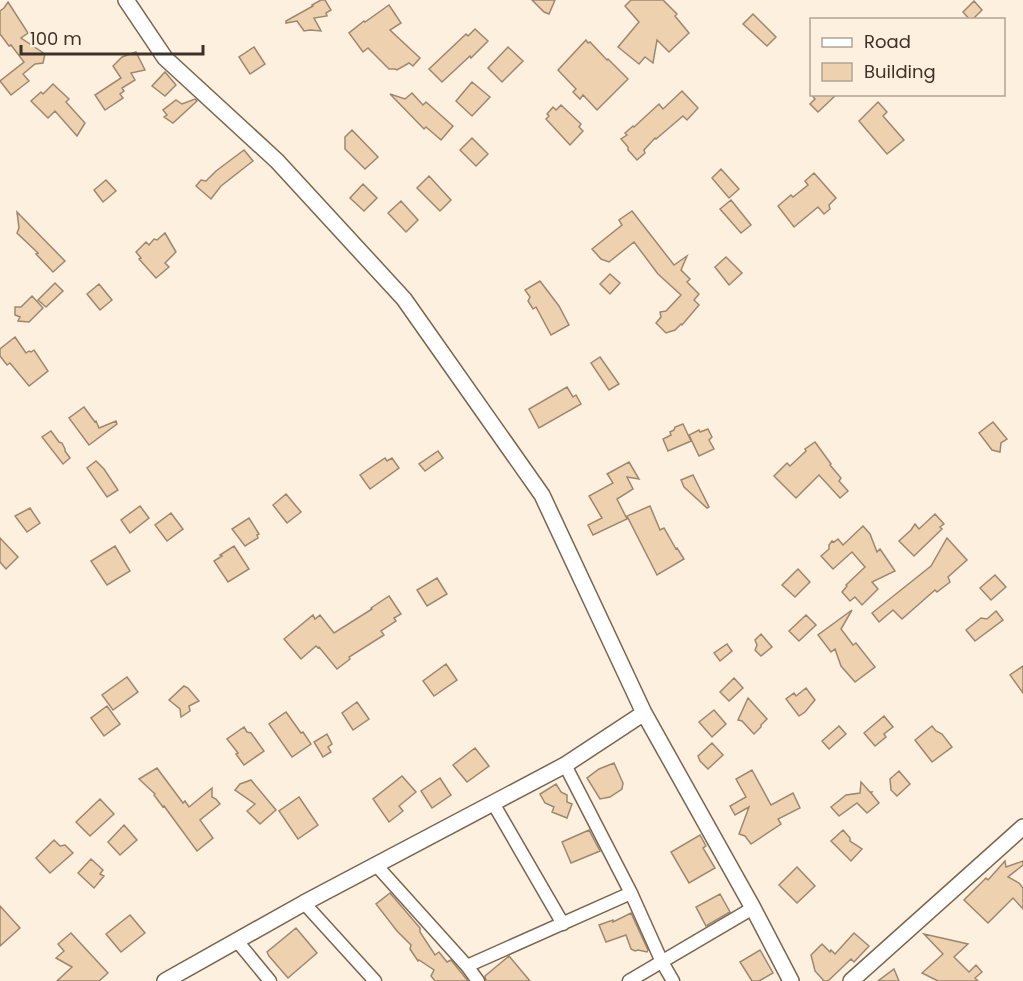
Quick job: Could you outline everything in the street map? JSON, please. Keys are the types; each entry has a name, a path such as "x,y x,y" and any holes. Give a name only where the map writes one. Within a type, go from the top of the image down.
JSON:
{"street":[{"path":"126,0 165,58 277,161 404,299 542,495 644,713 791,981"},
{"path":"165,981 304,903 565,765 644,713"},
{"path":"565,765 632,893 672,981"},
{"path":"493,803 562,924"},
{"path":"851,981 1023,828"},
{"path":"376,866 478,981"},
{"path":"467,966 632,893"},
{"path":"304,903 375,981"},
{"path":"629,981 753,908"},
{"path":"237,941 270,981"}],"building":[{"path":"321,0 325,0 331,10 326,13 327,16 314,18 321,31 304,31 297,21 286,23 286,21"},
{"path":"532,0 555,0 549,14"},
{"path":"631,0 663,0 677,14 675,16 689,33 669,52 657,40 653,63 645,57 639,64 618,47 639,22 625,6"},
{"path":"974,1 982,10 974,18 968,18 963,12"},
{"path":"8,2 28,33 21,38 45,54 43,63 35,64 23,74 29,81 11,95 0,81 24,62 0,34 0,11"},
{"path":"389,5 401,23 390,30 420,58 413,66 409,63 397,70 389,69 368,48 363,52 349,33"},
{"path":"753,14 776,37 767,46 743,24"},
{"path":"475,29 488,41 442,82 429,69 466,34 468,36"},
{"path":"586,40 628,79 597,110 583,95 580,99 573,92 576,89 558,70"},
{"path":"254,47 265,64 250,74 239,57"},
{"path":"508,47 523,61 502,82 488,68"},
{"path":"136,52 145,70 131,73 135,80 122,88 124,91 120,94 123,98 105,110 95,95 121,78 113,66 122,57"},
{"path":"165,72 176,85 165,96 152,86"},
{"path":"472,82 490,97 472,116 456,101"},
{"path":"53,84 69,99 66,102 85,123 77,136 55,111 48,118 31,101"},
{"path":"682,91 698,108 687,120 683,116 655,138 637,160 621,139 659,104 663,109"},
{"path":"412,93 423,105 426,102 453,126 441,140 426,127 424,129 390,94 405,99"},
{"path":"813,96 835,96 818,112 810,104 815,99"},
{"path":"195,99 197,101 173,123 164,117 167,115 163,110 176,100 182,104"},
{"path":"878,102 887,112 883,116 904,140 887,154 859,121"},
{"path":"561,105 581,124 579,127 583,131 570,145 546,119 553,107 556,110"},
{"path":"352,130 378,157 365,169 345,149 345,137"},
{"path":"472,138 488,154 476,166 460,150"},
{"path":"244,150 253,161 221,186 211,199 196,186 201,180 206,181"},
{"path":"721,169 739,189 729,198 712,178"},
{"path":"814,173 836,198 824,214 818,207 794,227 778,206 808,185 805,181"},
{"path":"429,176 451,200 440,211 417,188"},
{"path":"106,180 116,191 103,202 94,190"},
{"path":"363,184 377,198 364,211 350,198"},
{"path":"731,200 751,225 741,233 720,209"},
{"path":"401,201 418,220 406,232 388,213"},
{"path":"632,211 674,265 687,256 681,270 690,279 687,282 699,294 694,300 699,305 682,325 666,333 656,323 661,317 660,312 666,311 681,295 658,274 634,242 609,262 601,259 592,249 622,225 619,220"},
{"path":"17,212 65,261 53,272 36,254 38,253 17,233 19,228"},
{"path":"165,233 176,252 165,263 169,267 156,278 139,259 141,258 136,252 146,242 149,245"},
{"path":"726,257 742,273 729,285 715,267"},
{"path":"610,274 620,283 610,294 600,284"},
{"path":"540,281 559,306 569,325 551,335 536,307 533,309 528,301 530,297 525,290"},
{"path":"55,283 63,291 46,307 38,300"},
{"path":"99,284 112,300 100,310 87,294"},
{"path":"32,296 43,308 29,322 18,321 20,317 15,315 15,307 21,307"},
{"path":"15,337 26,353 34,350 48,371 29,386 10,363 7,365 0,356 0,349"},
{"path":"600,357 619,384 609,390 591,363"},
{"path":"567,387 573,397 576,395 581,404 539,428 529,409"},
{"path":"84,407 99,428 116,421 117,424 89,445 69,418"},
{"path":"993,422 1007,439 1001,443 1000,452 992,450 979,433"},
{"path":"683,424 691,441 668,451 663,439 671,435 670,432 675,427"},
{"path":"708,429 712,437 709,440 714,449 699,456 689,435"},
{"path":"51,431 62,443 70,458 63,464 42,437"},
{"path":"815,442 841,478 839,481 848,491 840,498 819,475 796,498 774,476 787,463 790,466 806,451 805,449"},
{"path":"438,451 443,458 425,471 419,464"},
{"path":"385,458 387,461 392,458 399,468 370,489 360,475"},
{"path":"96,461 118,490 107,497 87,468"},
{"path":"629,462 639,479 627,477 633,489 617,499 627,519 593,535 588,525 602,518 589,496 613,483 607,474"},
{"path":"693,475 709,507 707,508 684,487 681,480"},
{"path":"286,494 301,512 287,523 273,505"},
{"path":"140,506 149,518 130,533 121,520"},
{"path":"650,506 660,530 664,528 684,559 657,575 627,516"},
{"path":"30,508 40,523 27,532 15,516"},
{"path":"171,513 183,529 167,541 155,525"},
{"path":"935,514 944,524 940,527 942,529 914,556 899,541 915,524 919,529"},
{"path":"249,518 259,534 258,538 245,546 232,529"},
{"path":"863,526 870,534 877,552 880,549 895,571 872,582 878,589 862,605 855,597 850,601 842,592 865,567 852,552 833,569 821,556 829,549 832,541 838,539 843,545"},
{"path":"0,538 18,557 6,569 0,562"},
{"path":"947,538 967,560 948,577 950,582 937,592 935,590 902,619 893,610 879,622 872,613 931,566"},
{"path":"115,546 130,571 107,585 91,561"},
{"path":"234,546 249,569 228,582 214,561"},
{"path":"798,569 810,582 795,597 782,585"},
{"path":"995,575 1006,587 991,600 980,588"},
{"path":"437,578 447,594 427,606 417,590"},
{"path":"389,596 401,614 394,618 396,621 381,631 384,635 349,657 350,659 337,669 319,647 316,646 301,659 284,639 313,615 315,619 320,615 334,633"},
{"path":"852,610 841,629 853,645 856,643 875,667 855,682 841,666 835,649 831,652 818,635"},
{"path":"996,611 1003,620 975,641 966,630 981,618 987,619"},
{"path":"806,615 816,625 799,641 789,631"},
{"path":"761,634 772,647 761,656 755,650 757,645 755,640"},
{"path":"727,644 732,651 720,661 714,653"},
{"path":"446,664 457,680 434,696 423,681"},
{"path":"1023,666 1023,693 1010,675"},
{"path":"127,677 138,692 113,710 102,695"},
{"path":"734,678 743,688 729,701 720,692"},
{"path":"184,686 199,701 189,706 190,711 181,717 180,709 169,700"},
{"path":"806,688 815,700 799,716 786,699 794,693 796,696"},
{"path":"748,698 767,719 754,734 742,721 738,720"},
{"path":"357,702 369,719 353,730 342,713"},
{"path":"107,706 120,724 104,736 91,718"},
{"path":"714,710 726,724 712,737 699,722"},
{"path":"286,712 311,744 292,757 269,724"},
{"path":"884,716 893,727 875,746 864,733"},
{"path":"839,726 846,734 829,749 822,741"},
{"path":"932,726 952,747 932,762 915,740"},
{"path":"244,727 264,751 244,765 227,739"},
{"path":"327,734 332,744 328,747 331,752 323,757 314,742"},
{"path":"712,743 723,755 708,769 698,756"},
{"path":"475,748 489,766 467,782 453,765"},
{"path":"614,763 623,783 622,789 610,797 600,799 587,778 599,769"},
{"path":"157,768 183,803 185,801 189,807 212,788 212,797 220,804 200,820 213,838 197,851 155,794 139,779"},
{"path":"752,770 771,805 793,793 800,808 778,819 781,824 751,844 745,836 739,834 749,807 735,815 730,806 746,797 736,779"},
{"path":"899,771 910,784 897,796 891,790 890,779"},
{"path":"402,776 416,792 399,806 403,811 389,822 373,799"},
{"path":"440,778 451,795 432,808 421,791"},
{"path":"251,780 276,810 260,824 247,811 255,804 235,790 240,784"},
{"path":"861,782 872,792 879,803 867,813 857,803 839,816 831,807 846,795 860,793"},
{"path":"556,784 561,792 567,795 567,802 572,804 567,818 552,812 554,807 545,803 540,794"},
{"path":"299,797 318,825 298,839 279,811"},
{"path":"100,799 114,814 90,836 76,822"},
{"path":"124,825 137,840 120,855 108,842"},
{"path":"589,830 600,851 571,863 562,842"},
{"path":"843,830 850,841 862,849 851,861 831,841"},
{"path":"700,835 706,846 703,848 715,868 689,883 671,852"},
{"path":"54,840 60,846 65,845 73,853 50,873 36,858"},
{"path":"91,859 103,870 100,874 104,876 94,888 78,873"},
{"path":"1005,861 1006,867 1023,861 1023,865 1008,877 1023,888 1023,909 1013,898 988,923 964,900 986,878 988,880"},
{"path":"797,867 815,886 797,903 779,885"},
{"path":"390,893 420,928 420,932 435,955 439,952 447,962 451,960 468,981 435,981 431,976 434,970 418,961 410,949 411,945 376,904"},
{"path":"720,894 730,912 706,926 696,907"},
{"path":"0,906 20,928 0,946"},
{"path":"631,913 647,952 631,949 626,935 606,942 599,925 613,920 613,922"},
{"path":"130,915 145,933 121,952 106,934"},
{"path":"296,928 317,953 288,978 267,952"},
{"path":"71,933 108,973 99,981 57,981 72,967 56,958 64,951 58,944"},
{"path":"854,933 869,946 854,962 851,959 828,981 824,981 815,971 811,955 822,944 835,954"},
{"path":"924,934 968,944 954,957 969,972 976,965 982,972 975,978 978,981 938,981 922,973 943,954"},
{"path":"760,950 773,973 759,981 752,981 740,962"},
{"path":"509,956 530,981 486,981 485,976"},
{"path":"894,969 899,981 878,981"}]}
